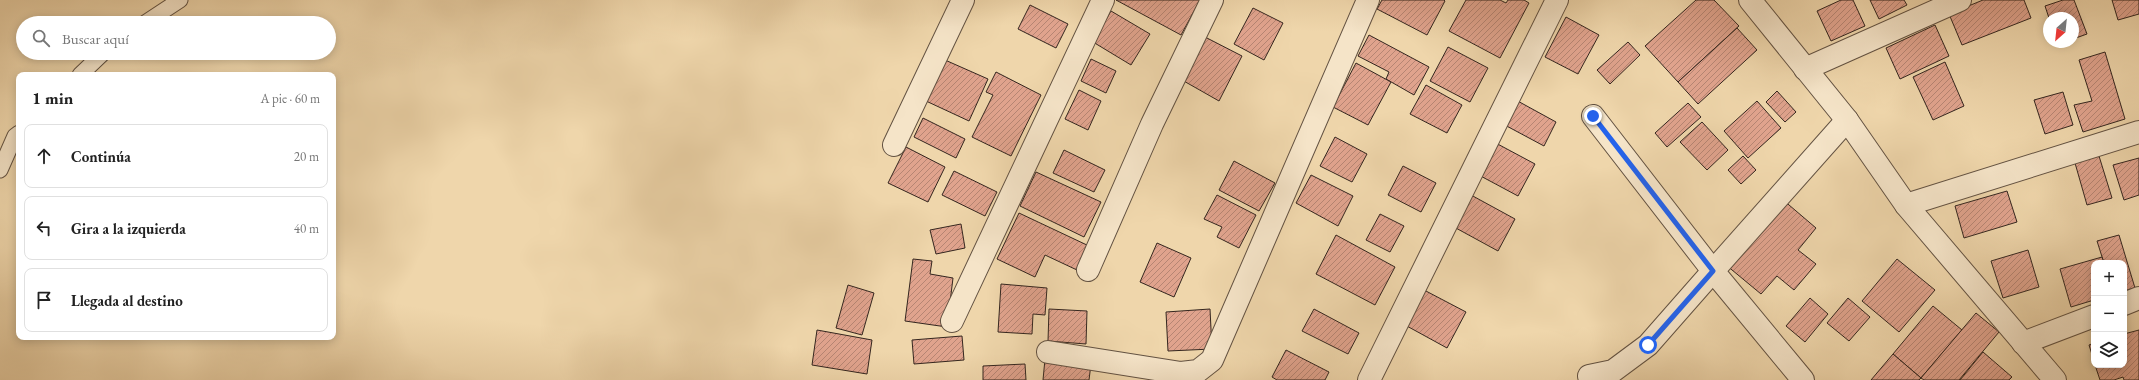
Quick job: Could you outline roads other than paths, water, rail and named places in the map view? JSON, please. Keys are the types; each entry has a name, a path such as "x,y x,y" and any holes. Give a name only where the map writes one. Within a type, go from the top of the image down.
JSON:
{"street":[{"path":"894,145 963,0"},
{"path":"952,321 1103,0"},
{"path":"1088,270 1152,124 1212,0"},
{"path":"1048,352 1181,373 1198,371 1212,360 1368,0"},
{"path":"1369,380 1557,0"},
{"path":"1750,0 1847,120 1906,205 2055,380"},
{"path":"1805,69 1960,0"},
{"path":"1593,116 1713,271 1803,380"},
{"path":"1590,376 1613,371 1648,345 1847,120"},
{"path":"1906,205 2139,132"},
{"path":"2127,303 2139,298"},
{"path":"2023,343 2091,317"}],"lane":[{"path":"156,16 180,0"},
{"path":"83,72 96,60"},
{"path":"0,170 16,135"}]}
